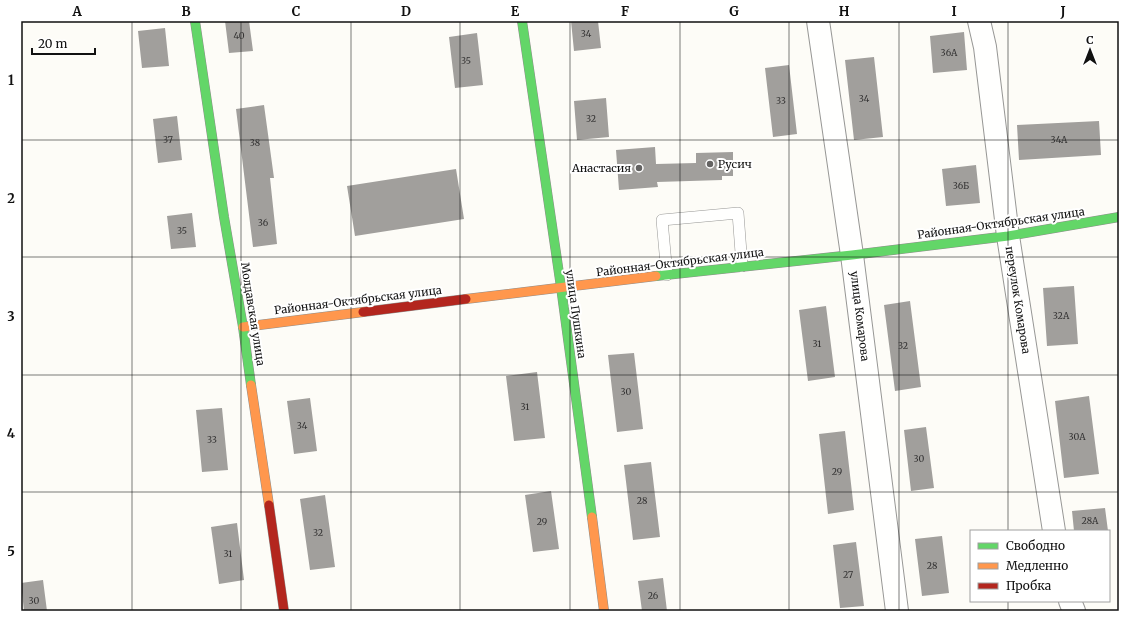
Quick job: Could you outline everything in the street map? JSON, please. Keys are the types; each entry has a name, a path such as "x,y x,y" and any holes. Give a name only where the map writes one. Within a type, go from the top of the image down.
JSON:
{"street":[{"name":"Молдавская улица","path":"195,21 224,217 243,327 284,611"},
{"name":"улица Пушкина","path":"522,21 561,287 604,611"},
{"name":"улица Комарова","path":"818,21 852,255 897,611"},
{"name":"переулок Комарова","path":"979,21 985,47 1008,236 1054,530"},
{"name":"Районная-Октябрьская улица","path":"243,327 561,287 1008,236 1119,217"}],"lane":[{"path":"667,275 662,220 738,213 742,266"}],"building":[{"path":"225,21 249,21 253,51 229,53"},
{"path":"571,21 598,21 601,48 574,51"},
{"path":"165,28 169,66 142,68 138,31"},
{"path":"964,32 967,70 933,73 930,36"},
{"path":"477,33 483,85 455,88 449,37"},
{"path":"874,57 883,137 854,140 845,60"},
{"path":"789,65 797,134 773,137 765,68"},
{"path":"606,98 609,137 577,140 574,101"},
{"path":"264,105 274,178 270,178 277,244 253,247 236,109"},
{"path":"177,116 182,160 158,163 153,119"},
{"path":"1099,121 1101,155 1019,160 1017,125"},
{"path":"655,147 656,164 696,163 696,153 733,152 733,176 722,176 722,180 657,182 658,187 619,190 616,150"},
{"path":"976,165 980,203 946,206 942,169"},
{"path":"456,169 464,219 355,236 347,186"},
{"path":"192,213 196,247 171,249 167,216"},
{"path":"1074,286 1078,344 1047,346 1043,288"},
{"path":"910,301 921,387 895,391 884,305"},
{"path":"826,306 835,377 808,381 799,310"},
{"path":"634,353 643,429 617,432 608,355"},
{"path":"537,372 545,438 514,441 506,376"},
{"path":"1089,396 1099,474 1064,478 1055,401"},
{"path":"310,398 317,451 294,454 287,401"},
{"path":"222,408 228,470 202,472 196,410"},
{"path":"926,427 934,488 911,491 904,430"},
{"path":"845,431 854,510 828,514 819,434"},
{"path":"651,462 660,537 633,540 624,465"},
{"path":"551,491 559,549 533,552 525,495"},
{"path":"325,495 335,567 310,570 300,499"},
{"path":"1105,508 1108,530 1074,530 1072,511"},
{"path":"237,523 244,580 219,584 211,527"},
{"path":"942,536 949,593 922,596 915,539"},
{"path":"856,542 864,606 840,608 833,545"},
{"path":"663,578 667,611 642,611 638,581"},
{"path":"43,580 47,611 24,611 21,583"}],"traffic: fast":[{"path":"195,21 251,385"},
{"path":"522,21 561,287 592,517"},
{"path":"656,276 852,255 1008,236 1119,217"}],"traffic: slow":[{"path":"466,299 656,276"},
{"path":"243,327 363,312"},
{"path":"251,385 269,505"},
{"path":"592,517 604,611"}],"traffic: jam":[{"path":"363,312 466,299"},
{"path":"269,505 284,611"}],"place":[{"name":"Русич","path":"710,164"},
{"name":"Анастасия","path":"639,168"}]}
